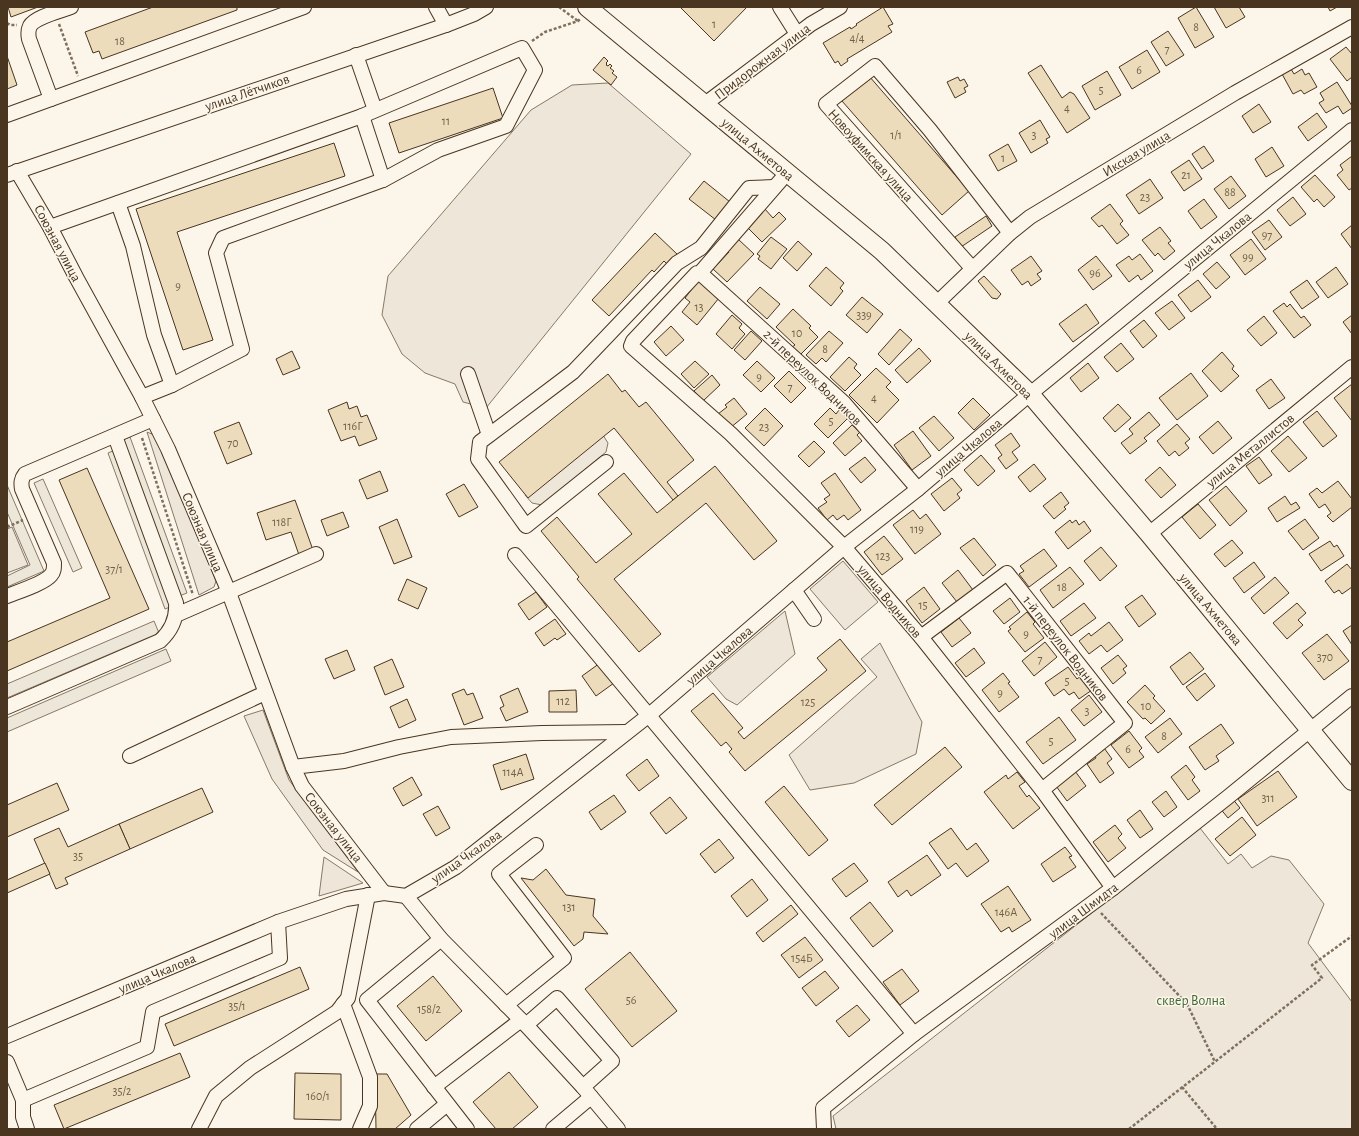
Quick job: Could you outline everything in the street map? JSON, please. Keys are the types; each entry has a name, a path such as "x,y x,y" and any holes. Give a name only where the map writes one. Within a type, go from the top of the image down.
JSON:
{"main road":[{"name":"улица Ахметова","path":"585,12 705,104 786,173 882,251 1030,394 1149,534 1352,781"}],"street":[{"path":"51,99 29,39 28,31 30,25 37,19 71,7"},
{"path":"7,115 82,88 271,13 304,7"},
{"path":"436,7 446,25"},
{"name":"улица Лётчиков","path":"12,173 446,25 474,14 486,7"},
{"path":"780,7 798,34"},
{"name":"Придорожная улица","path":"705,104 811,24 840,7"},
{"name":"Икская улица","path":"937,303 972,268 1030,217 1235,93 1352,27"},
{"path":"50,227 362,116 522,48 535,70 506,126 438,150 383,180 223,238 216,254 242,349 172,385 142,397"},
{"path":"356,55 375,110"},
{"name":"Новоуфимская улица","path":"972,268 826,104 875,66 930,130 1010,233"},
{"path":"362,116 383,180"},
{"name":"улица Чкалова","path":"7,1036 278,922 346,899 384,893 406,896 456,867 648,716 844,547 918,489 1030,394 1352,130"},
{"name":"Союзная улица","path":"12,173 50,227 142,397 168,449 228,592 292,767 302,786 384,893"},
{"path":"700,273 786,173"},
{"path":"606,462 526,526 478,459 480,442 573,372 676,263 701,248 749,188 774,187"},
{"path":"118,203 133,246 154,335 172,385"},
{"name":"улица Водников","path":"700,273 697,273 633,340 632,346 731,434 844,547 921,637 1042,790 1113,888"},
{"name":"2-й переулок Водников","path":"700,273 844,403 918,489"},
{"name":"улица Металлистов","path":"1149,534 1352,367"},
{"path":"468,374 489,435"},
{"path":"7,596 47,579 52,574 54,567 54,563 22,489 21,484 25,474 153,419"},
{"path":"7,707 160,641 170,631 176,615 176,603 115,436"},
{"path":"176,615 316,554"},
{"path":"514,555 914,1034"},
{"name":"1-й переулок Водников","path":"921,637 1007,573 1125,723 1042,790"},
{"path":"794,590 814,619"},
{"path":"130,756 265,693"},
{"name":"улица Шмидта","path":"824,1127 823,1108 914,1034 1113,888 1352,696"},
{"path":"292,767 344,761 399,747 451,737 542,733 627,732"},
{"path":"506,1005 564,958 499,874 536,845"},
{"path":"199,1129 216,1096 250,1068 337,1012 348,998 368,895"},
{"path":"406,896 441,939 523,1022 587,1092 618,1129"},
{"path":"23,1100 147,1047 153,1012 280,958 278,922"},
{"path":"441,939 367,1000 467,1129"},
{"path":"434,1087 557,998 612,1061 587,1092 553,1129"},
{"path":"343,1004 370,1077 370,1106 360,1129"},
{"path":"7,1062 23,1100 23,1118 27,1129"},
{"path":"416,1129 448,1104"}],"path":[{"path":"559,7 585,12"},
{"path":"522,48 545,32 585,12"},
{"path":"55,13 82,88"},
{"path":"138,426 196,606"},
{"path":"1092,903 1187,1004 1215,1062"},
{"path":"1129,1129 1322,978 1312,965 1352,936"},
{"path":"1182,1087 1217,1129"}],"green space":[{"path":"608,83 691,154 486,408 463,402 455,384 425,373 402,354 382,315 388,276 531,110 572,85"},
{"path":"147,432 154,435 159,440 216,581 214,587 199,595"},
{"path":"601,432 608,443 606,452 542,505 532,503 525,495"},
{"path":"12,527 28,565 7,573 7,529"},
{"path":"843,561 878,602 845,630 810,589"},
{"path":"785,611 795,654 737,705 726,699 707,677"},
{"path":"880,643 922,722 916,754 854,783 810,790 789,755 877,677 861,659"},
{"path":"263,710 289,780 358,872 323,850 272,779 244,716"},
{"name":"сквер Волна","path":"1200,828 1228,864 1241,854 1252,868 1271,856 1289,860 1324,904 1308,943 1352,1002 1352,1129 836,1129 833,1116"},
{"path":"324,857 363,883 319,896"}],"shaded area":[{"path":"130,437 187,593 179,596 123,440"},
{"path":"115,450 172,606 165,609 108,453"},
{"path":"43,479 82,568 73,572 34,483"},
{"path":"7,485 44,571 7,587 7,576 30,565 7,512"},
{"path":"154,621 159,633 7,698 7,684"},
{"path":"166,649 171,661 7,732 7,718"}],"building":[{"path":"8,7 38,7 11,17"},
{"path":"153,7 237,7 237,10 102,59 99,51 93,53 85,32"},
{"path":"680,7 747,7 714,41"},
{"path":"883,7 893,24 888,26 892,32 847,59 848,61 841,66 838,61 835,63 823,43 850,27 851,29 857,25 856,24"},
{"path":"1196,7 1214,37 1195,48 1178,18"},
{"path":"1214,7 1239,7 1245,17 1226,28"},
{"path":"1328,7 1337,7 1330,11"},
{"path":"1168,31 1184,55 1166,66 1151,42"},
{"path":"1346,47 1352,54 1352,77 1347,81 1330,59"},
{"path":"1147,50 1160,72 1132,89 1119,67"},
{"path":"7,56 17,85 7,89"},
{"path":"604,57 608,61 606,65 608,66 610,64 612,66 610,68 614,71 612,73 617,77 611,85 593,70"},
{"path":"1041,65 1062,98 1070,92 1074,94 1090,118 1067,133 1028,73"},
{"path":"1291,69 1294,74 1302,69 1305,75 1309,73 1317,87 1304,94 1301,90 1293,94 1282,74"},
{"path":"1107,71 1121,95 1095,110 1082,86"},
{"path":"869,76 969,191 942,215 842,101"},
{"path":"958,77 960,81 964,79 968,86 964,88 966,92 955,98 947,82"},
{"path":"1337,82 1352,108 1343,114 1338,106 1326,113 1319,103 1324,100 1320,93"},
{"path":"493,88 503,118 399,153 389,123"},
{"path":"1259,104 1271,122 1253,133 1242,116"},
{"path":"1317,113 1327,127 1308,141 1298,127"},
{"path":"1040,120 1050,137 1046,139 1048,143 1031,153 1019,133"},
{"path":"334,143 345,176 177,232 213,340 183,350 136,209"},
{"path":"1008,144 1017,161 998,171 989,155"},
{"path":"1204,146 1214,161 1202,169 1192,154"},
{"path":"1272,147 1284,166 1266,177 1255,159"},
{"path":"1352,156 1352,188 1349,190 1337,175 1343,170 1340,165"},
{"path":"1189,160 1202,179 1184,191 1171,172"},
{"path":"1315,175 1335,197 1324,207 1317,199 1314,202 1301,187"},
{"path":"1231,176 1246,196 1229,209 1214,189"},
{"path":"1150,179 1163,198 1139,214 1126,195"},
{"path":"704,181 730,202 716,220 689,199"},
{"path":"1293,197 1306,214 1290,226 1277,210"},
{"path":"1204,199 1217,217 1201,229 1188,211"},
{"path":"1110,204 1123,221 1120,224 1129,235 1117,244 1102,225 1099,227 1091,218"},
{"path":"764,208 773,218 779,212 786,219 762,242 746,226"},
{"path":"986,216 992,226 961,247 955,237"},
{"path":"1269,220 1282,237 1265,250 1252,232"},
{"path":"1352,225 1352,249 1341,234"},
{"path":"1160,227 1171,241 1168,243 1175,251 1164,260 1158,253 1155,256 1142,240"},
{"path":"655,233 678,255 668,265 664,261 654,272 652,270 609,316 592,300"},
{"path":"771,237 787,249 771,269 758,259 760,256 757,254"},
{"path":"738,239 754,254 727,282 713,269 729,252 727,251"},
{"path":"1251,239 1266,259 1245,275 1230,255"},
{"path":"798,241 812,254 797,271 783,258"},
{"path":"1140,254 1153,271 1141,280 1138,275 1129,282 1116,265 1129,256 1132,260"},
{"path":"1031,256 1042,271 1037,274 1041,279 1031,286 1028,281 1022,285 1011,270"},
{"path":"1096,256 1112,276 1093,290 1078,270"},
{"path":"1217,262 1230,277 1216,289 1203,274"},
{"path":"826,267 844,283 840,288 843,291 831,306 809,286"},
{"path":"1336,267 1348,284 1328,298 1316,282"},
{"path":"984,276 1001,294 997,299 992,298 978,281"},
{"path":"1198,280 1211,297 1191,312 1178,295"},
{"path":"1307,280 1319,297 1302,309 1290,292"},
{"path":"698,281 719,298 697,325 682,312 690,302 685,298"},
{"path":"760,287 780,304 767,319 747,301"},
{"path":"862,297 883,314 867,333 846,315"},
{"path":"1172,301 1185,318 1169,330 1155,313"},
{"path":"1284,303 1287,307 1290,304 1301,318 1304,316 1311,325 1294,338 1273,311"},
{"path":"1086,304 1099,323 1073,342 1059,324"},
{"path":"793,309 811,326 809,328 818,337 800,355 792,347 795,345 776,327"},
{"path":"732,315 742,324 739,328 745,334 732,349 716,334"},
{"path":"1352,315 1352,334 1343,322"},
{"path":"1264,316 1277,333 1261,346 1247,330"},
{"path":"1144,320 1157,336 1143,348 1130,331"},
{"path":"671,326 684,340 666,356 654,342"},
{"path":"900,329 912,340 889,365 878,354"},
{"path":"751,331 762,341 745,360 734,350"},
{"path":"829,331 843,343 826,362 822,358 816,364 806,355"},
{"path":"1121,343 1134,359 1117,372 1104,357"},
{"path":"919,348 931,361 907,383 895,370"},
{"path":"292,351 300,368 283,375 276,359"},
{"path":"1222,352 1234,366 1232,369 1239,376 1221,392 1202,371"},
{"path":"849,357 857,364 854,368 861,375 845,391 830,377"},
{"path":"695,361 709,374 694,388 681,374"},
{"path":"757,361 775,378 761,392 743,375"},
{"path":"1088,363 1099,378 1081,392 1070,378"},
{"path":"876,368 891,382 886,387 899,400 877,423 849,395"},
{"path":"789,371 806,388 791,403 774,386"},
{"path":"1191,373 1208,396 1177,420 1159,398"},
{"path":"608,374 622,392 625,390 639,407 646,402 694,460 667,482 678,496 673,500 614,428 528,498 499,462"},
{"path":"712,375 720,385 703,401 694,391"},
{"path":"1271,379 1285,398 1269,409 1256,390"},
{"path":"1352,384 1352,421 1334,398"},
{"path":"734,398 747,414 730,428 718,414 727,407 725,405"},
{"path":"973,398 990,415 974,430 958,413"},
{"path":"347,402 349,409 357,406 361,417 367,415 377,439 359,446 355,436 341,441 328,410"},
{"path":"1118,404 1131,418 1115,432 1103,418"},
{"path":"765,408 783,426 764,446 745,428"},
{"path":"830,408 836,414 839,410 848,418 828,438 814,424"},
{"path":"1317,411 1337,436 1323,447 1303,422"},
{"path":"1149,412 1160,425 1144,438 1147,441 1130,454 1121,443 1133,434 1129,429"},
{"path":"934,416 954,438 939,451 919,428"},
{"path":"1218,421 1232,438 1213,454 1199,437"},
{"path":"239,422 252,454 227,464 214,432"},
{"path":"1177,424 1190,439 1185,443 1189,448 1179,456 1175,451 1169,456 1157,441"},
{"path":"852,425 860,432 857,435 862,441 845,456 833,443"},
{"path":"913,431 931,456 912,470 894,445"},
{"path":"1011,433 1020,446 1012,452 1018,460 1006,469 998,458 1002,455 995,445"},
{"path":"1288,436 1307,458 1289,472 1271,451"},
{"path":"814,441 825,452 809,467 798,456"},
{"path":"981,455 995,471 978,486 964,470"},
{"path":"865,457 876,470 861,483 849,469"},
{"path":"1259,457 1272,475 1259,484 1246,466"},
{"path":"1034,464 1046,479 1030,492 1018,477"},
{"path":"715,466 777,541 754,560 706,503 614,579 661,634 639,652 577,579 579,577 541,531 557,517 596,563 632,534 598,494 624,473 657,513"},
{"path":"1160,467 1176,485 1161,498 1145,480"},
{"path":"87,468 149,609 7,671 7,642 110,598 59,480"},
{"path":"380,471 388,491 367,499 359,480"},
{"path":"835,473 861,510 848,520 844,515 837,520 833,515 827,520 818,508 827,502 824,499 830,495 821,483"},
{"path":"952,478 962,490 957,494 960,498 944,511 931,494"},
{"path":"1338,481 1352,499 1352,507 1333,522 1327,516 1331,513 1325,504 1319,508 1309,494 1317,488 1322,493"},
{"path":"464,484 478,507 459,517 446,494"},
{"path":"1226,486 1247,511 1230,526 1209,500"},
{"path":"1061,492 1069,503 1064,507 1066,509 1054,519 1043,506"},
{"path":"1285,496 1291,505 1296,502 1300,508 1277,522 1268,508"},
{"path":"295,500 313,550 299,555 291,532 266,540 257,513"},
{"path":"1198,504 1216,525 1200,539 1182,517"},
{"path":"913,510 920,519 926,514 941,534 915,554 893,525"},
{"path":"343,512 349,527 327,536 321,520"},
{"path":"397,519 412,557 394,564 379,527"},
{"path":"1305,519 1319,538 1303,550 1288,531"},
{"path":"1070,520 1072,523 1076,520 1079,525 1084,521 1091,531 1068,549 1055,532"},
{"path":"884,536 903,559 882,575 864,552"},
{"path":"974,538 996,565 983,576 960,548"},
{"path":"1232,540 1243,553 1225,567 1214,554"},
{"path":"1330,541 1334,547 1337,545 1344,556 1321,571 1309,554"},
{"path":"1101,547 1117,566 1100,581 1084,561"},
{"path":"1044,549 1057,566 1029,587 1019,574 1024,571 1020,566"},
{"path":"1254,562 1265,577 1244,593 1233,578"},
{"path":"1347,564 1352,570 1352,587 1342,594 1339,590 1334,593 1325,581"},
{"path":"1070,567 1084,584 1053,608 1040,590"},
{"path":"958,570 973,590 957,602 942,583"},
{"path":"1275,577 1289,593 1264,614 1251,598"},
{"path":"407,579 427,588 418,609 398,600"},
{"path":"924,587 940,609 922,623 906,601"},
{"path":"536,592 547,607 529,620 518,604"},
{"path":"1142,595 1156,614 1139,627 1125,607"},
{"path":"1010,598 1020,612 1004,624 993,611"},
{"path":"1084,603 1096,618 1071,636 1060,621"},
{"path":"1297,603 1306,613 1298,620 1303,625 1287,639 1273,623"},
{"path":"1027,612 1035,622 1033,624 1044,638 1025,652 1008,631 1011,629 1009,627"},
{"path":"959,618 971,633 952,647 941,632"},
{"path":"555,619 566,634 557,640 555,638 544,646 535,633"},
{"path":"1109,622 1123,640 1107,652 1101,645 1089,654 1079,641 1089,633 1091,636"},
{"path":"1352,625 1352,645 1343,631"},
{"path":"1327,634 1349,661 1324,680 1302,653"},
{"path":"840,639 866,671 745,771 729,752 732,749 726,742 721,746 691,711 713,693 743,728 738,732 744,739 827,670 817,658"},
{"path":"1045,642 1057,657 1034,676 1022,661"},
{"path":"974,648 985,663 966,677 955,663"},
{"path":"347,650 355,670 334,679 325,659"},
{"path":"1190,652 1204,669 1183,685 1170,667"},
{"path":"1118,655 1127,666 1123,669 1126,673 1113,684 1101,668"},
{"path":"392,659 404,687 385,695 374,667"},
{"path":"600,663 614,683 596,696 582,676"},
{"path":"1068,667 1077,679 1082,675 1092,690 1079,699 1074,692 1069,695 1064,689 1054,696 1045,683"},
{"path":"1003,673 1010,682 1008,683 1019,697 999,712 982,690"},
{"path":"1205,673 1215,686 1197,701 1186,687"},
{"path":"1145,685 1155,696 1153,698 1165,711 1151,724 1145,718 1143,719 1127,702"},
{"path":"518,688 528,712 506,721 500,708 504,706 500,696"},
{"path":"464,689 467,695 473,693 483,718 464,725 452,694"},
{"path":"576,690 577,712 549,712 549,691"},
{"path":"1089,695 1102,712 1084,726 1071,710"},
{"path":"407,699 416,720 399,728 390,707"},
{"path":"1059,717 1076,740 1043,764 1026,742"},
{"path":"1170,718 1182,734 1158,753 1145,737"},
{"path":"1221,724 1234,743 1216,756 1219,761 1205,770 1189,747"},
{"path":"1129,731 1142,748 1139,751 1144,757 1129,768 1111,745"},
{"path":"1102,745 1112,759 1107,763 1114,773 1100,783 1087,764 1096,758 1093,752"},
{"path":"945,747 962,767 892,825 874,805"},
{"path":"526,754 534,779 501,790 493,765"},
{"path":"647,759 659,776 639,791 626,775"},
{"path":"1186,765 1195,777 1192,780 1200,791 1188,800 1171,777"},
{"path":"1075,771 1086,786 1067,801 1056,786"},
{"path":"1278,771 1297,797 1257,826 1238,799"},
{"path":"1017,772 1025,782 1019,786 1027,797 1029,795 1040,808 1013,829 984,792 1006,775 1008,779"},
{"path":"412,777 422,795 403,806 393,788"},
{"path":"57,783 69,810 7,837 7,805"},
{"path":"784,786 828,840 809,856 765,802"},
{"path":"202,788 213,812 130,849 119,824"},
{"path":"1166,791 1177,807 1164,817 1152,802"},
{"path":"614,795 626,812 601,830 589,812"},
{"path":"670,797 687,818 666,834 650,813"},
{"path":"1231,797 1240,808 1228,818 1219,807"},
{"path":"438,806 450,828 436,836 423,814"},
{"path":"1140,810 1153,829 1140,838 1127,820"},
{"path":"1242,817 1256,835 1230,856 1215,839"},
{"path":"119,824 130,849 65,878 68,884 56,889 34,839 59,828 68,847"},
{"path":"1115,825 1122,834 1118,838 1126,848 1108,862 1093,842"},
{"path":"951,828 967,850 976,843 989,861 967,877 956,863 948,869 929,843"},
{"path":"719,839 734,858 715,873 700,854"},
{"path":"1065,847 1072,856 1069,857 1076,867 1053,882 1041,864"},
{"path":"927,855 941,875 911,896 907,890 898,897 888,882"},
{"path":"45,863 50,874 7,893 7,880"},
{"path":"854,863 868,881 846,897 832,879"},
{"path":"546,869 566,895 595,899 593,916 608,934 584,932 583,939 574,946 521,878 533,880"},
{"path":"752,879 768,900 747,917 731,896"},
{"path":"1008,886 1031,920 1012,932 1009,927 1001,932 981,904"},
{"path":"870,902 893,931 873,947 850,918"},
{"path":"791,905 798,914 763,942 756,933"},
{"path":"805,937 823,960 799,978 781,955"},
{"path":"630,952 677,1011 632,1047 585,989"},
{"path":"300,967 309,989 174,1046 165,1024"},
{"path":"902,969 919,991 900,1005 883,982"},
{"path":"825,971 839,988 816,1006 802,988"},
{"path":"433,976 462,1011 426,1041 397,1006"},
{"path":"857,1005 870,1020 849,1037 836,1021"},
{"path":"180,1053 190,1077 64,1129 54,1105"},
{"path":"509,1072 538,1107 512,1129 496,1129 473,1102"},
{"path":"295,1073 341,1074 341,1120 294,1119"},
{"path":"375,1074 387,1074 411,1115 395,1129 376,1129"}],"fence":[{"path":"7,522 7,525"}]}
